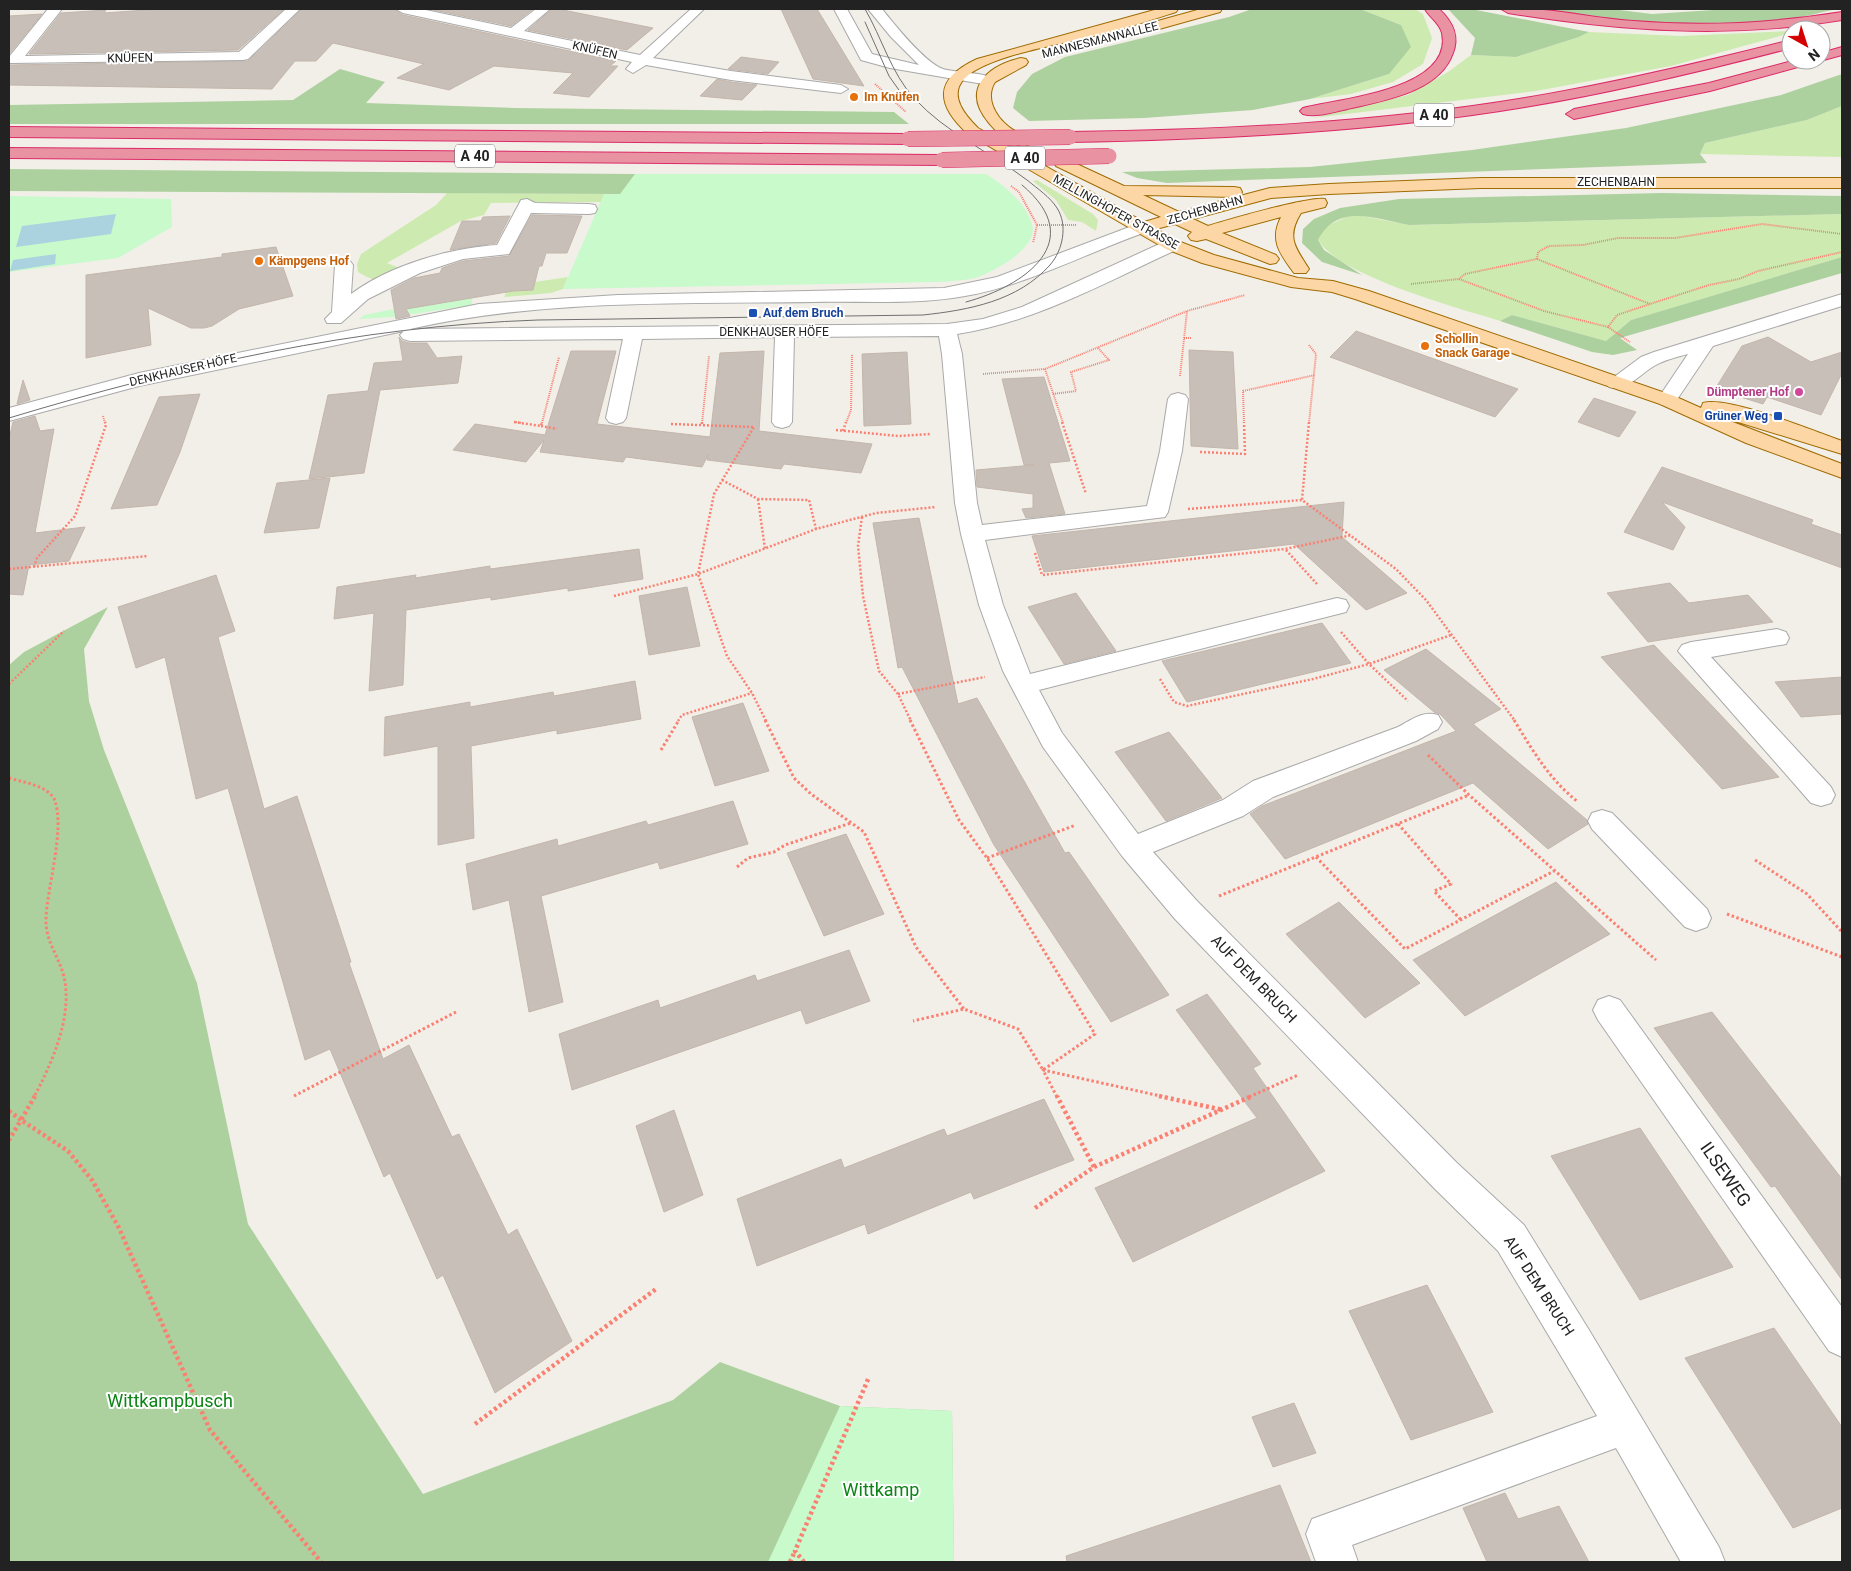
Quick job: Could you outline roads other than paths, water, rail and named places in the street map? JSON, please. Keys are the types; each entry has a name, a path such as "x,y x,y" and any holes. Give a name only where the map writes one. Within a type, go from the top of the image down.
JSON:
{"highway":[{"path":"1070,137 1248,120 1347,105 1396,91 1432,73 1448,56 1450,37 1443,19 1431,9"},
{"path":"1508,9 1636,26 1691,28 1742,28 1795,24 1842,16"},
{"name":"A 40","path":"9,132 908,139 1174,136 1314,128 1504,106 1659,78 1781,47"},
{"path":"1560,116 1710,87 1781,68"},
{"name":"A 40","path":"9,153 942,160 1129,155"}],"main road":[{"name":"MANNESMANNALLEE","path":"958,75 986,61 1023,49 1140,19 1170,9"},
{"name":"MANNESMANNALLEE","path":"989,81 1007,69 1037,56 1215,9"},
{"name":"MELLINGHOFER STRASSE","path":"958,75 950,92 952,108 959,119 973,131 1172,245 1208,258 1298,276 1362,295 1667,400 1753,439 1842,471"},
{"name":"MELLINGHOFER STRASSE","path":"989,81 984,88 985,109 1003,130 1070,168 1298,276"},
{"name":"ZECHENBAHN","path":"1140,228 1270,192 1491,183 1842,183"},
{"name":"ZECHENBAHN","path":"1172,245 1206,232 1295,208 1389,187"},
{"path":"1117,189 1270,192"},
{"path":"1295,208 1283,225 1282,239 1298,276"},
{"name":"MELLINGHOFER STRASSE","path":"1667,400 1738,413 1842,448"}],"street":[{"name":"KNÜFEN","path":"55,9 14,60 243,56 293,9"},
{"name":"KNÜFEN","path":"403,9 642,61 788,85 841,89"},
{"path":"514,32 544,9"},
{"path":"627,74 698,9"},
{"path":"841,9 862,52 874,60 989,81"},
{"path":"875,9 894,35 913,54 936,71"},
{"path":"890,64 913,54"},
{"path":"308,343 341,314 346,305 386,281 450,257 503,250 526,206 589,209"},
{"name":"DENKHAUSER HÖFE","path":"9,415 93,391 216,361 359,335 458,313 599,300 948,292 982,287 1029,272 1102,241 1140,228"},
{"name":"DENKHAUSER HÖFE","path":"359,335 947,330 985,324 1029,311 1172,245"},
{"path":"341,314 344,265"},
{"path":"1616,383 1648,361 1842,300"},
{"name":"AUF DEM BRUCH","path":"947,330 952,354 966,503 972,534 991,605 1020,678 1052,740 1132,848 1186,910 1445,1174 1511,1238 1576,1343 1704,1562"},
{"path":"782,422 785,332"},
{"path":"616,418 634,333"},
{"path":"1667,400 1705,343"},
{"path":"972,534 1028,529 1158,512 1171,451 1178,399"},
{"path":"1020,678 1145,655 1331,608"},
{"path":"1777,638 1691,651 1821,795"},
{"path":"1132,848 1232,808 1263,789 1418,728"},
{"path":"1602,821 1696,918"},
{"name":"ILSEWEG","path":"1609,1010 1842,1338"},
{"path":"1337,1562 1327,1534 1623,1426"}],"water":[{"path":"116,214 111,234 16,247 22,226"},
{"path":"56,254 55,264 10,271 13,260"}],"tram line":[{"path":"9,418 74,399 205,366 337,340 404,331 538,320 923,315 958,310 992,302 1023,287 1050,265 1058,252 1063,230 1057,208 1027,180 940,122 914,98 899,78 865,9"},
{"path":"865,22 889,76 901,93"},
{"path":"966,302 988,295 1009,285 1027,273 1041,258 1049,242 1050,225 1041,205 1022,185"}],"place":[{"name":"Im Knüfen","path":"854,97"},
{"name":"Kämpgens Hof","path":"259,261"},
{"name":"Auf dem Bruch","path":"753,313"},
{"name":"Schollin Snack Garage","path":"1425,346"},
{"name":"Dümptener Hof","path":"1799,392"},
{"name":"Grüner Weg","path":"1778,416"}],"park label":[{"name":"Wittkampbusch","path":"170,1400"},
{"name":"Wittkamp","path":"881,1489"}]}
